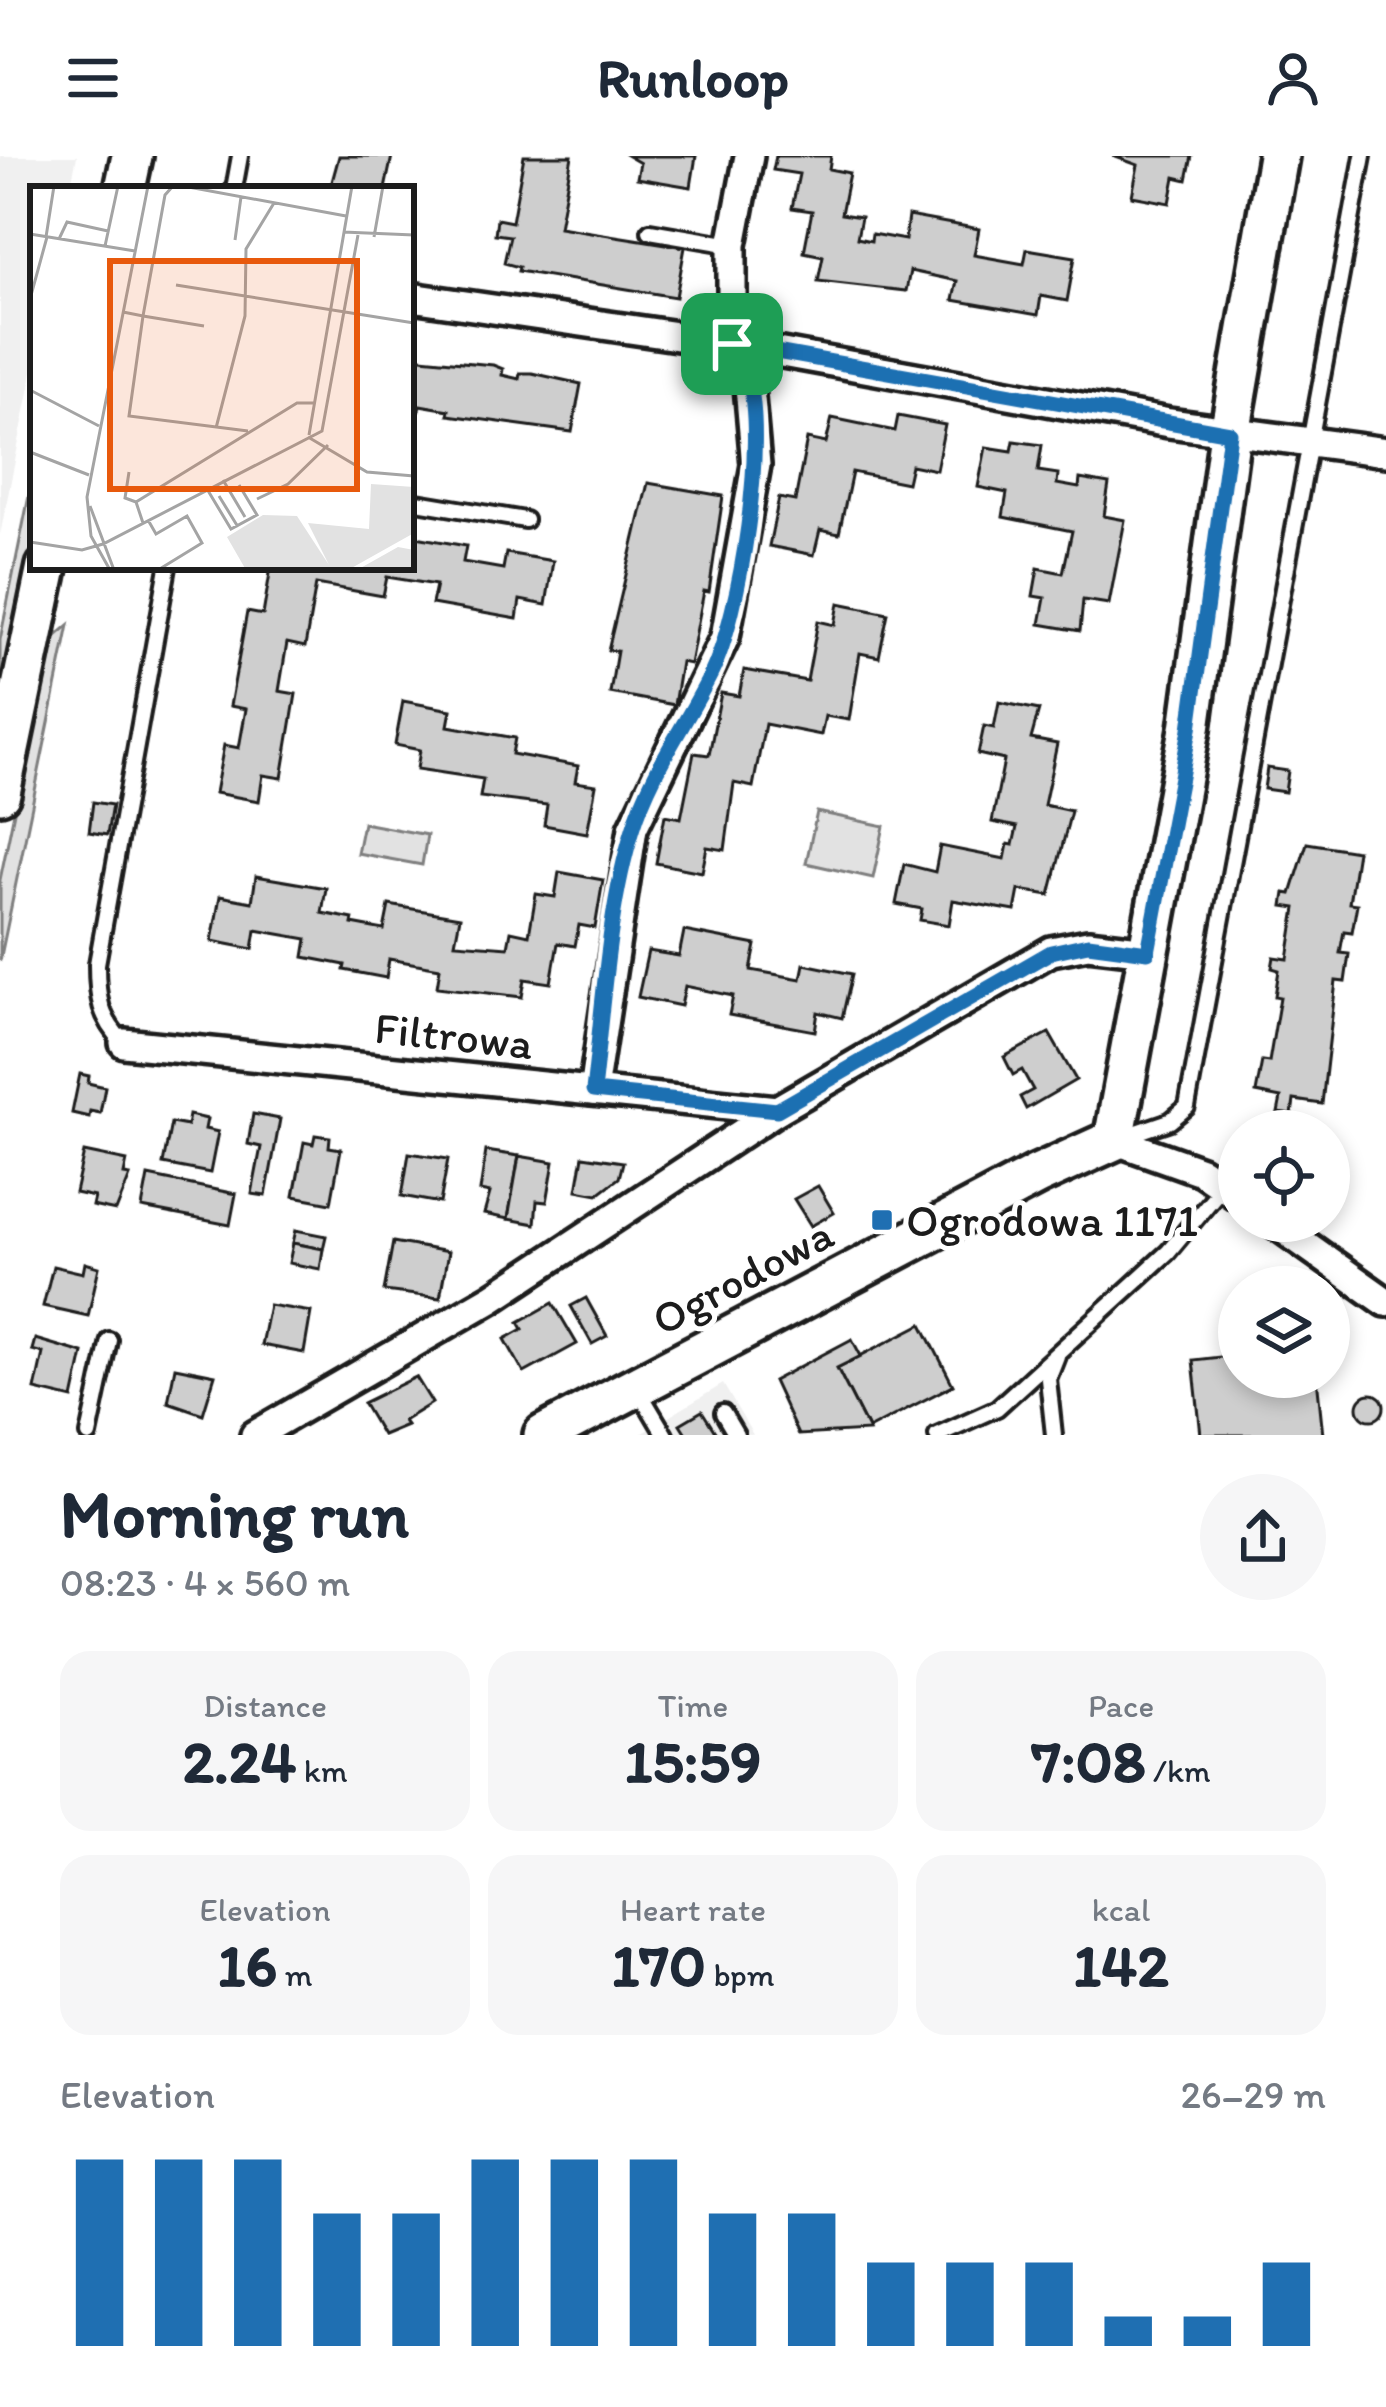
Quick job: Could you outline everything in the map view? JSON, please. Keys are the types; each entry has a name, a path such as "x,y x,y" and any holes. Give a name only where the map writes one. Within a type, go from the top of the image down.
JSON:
{"street":[{"path":"126,186 132,156"},
{"path":"593,1091 633,828 652,780 712,672 725,637 756,464 748,375 732,344 732,245 749,156"},
{"path":"1218,1183 1201,1171 1114,1140 1190,729 1230,433 1278,156"},
{"path":"414,297 732,344 1230,433 1386,452"},
{"path":"0,794 46,570"},
{"path":"255,1435 492,1298 777,1110 1051,952 1088,944 1148,952"},
{"name":"Filtrowa","path":"124,1042 777,1110"},
{"name":"Ogrodowa","path":"545,1435 1114,1140"},
{"path":"1302,1242 1386,1302"}],"lane":[{"path":"235,186 240,156"},
{"path":"1114,1140 1169,1121 1187,1107 1363,156"},
{"path":"650,231 732,245"},
{"path":"414,502 525,520"},
{"path":"124,1042 105,1023 97,964 167,570"},
{"path":"938,1435 997,1408 1218,1204"},
{"path":"89,1435 109,1340"},
{"path":"1054,1435 1048,1379 1059,1351"},
{"path":"636,1386 665,1435"},
{"path":"723,1413 736,1435"}],"shaded area":[{"path":"0,156 77,156 71,186 30,186 30,387 0,535"},
{"path":"30,491 30,562 0,708 0,640"},
{"path":"69,625 0,961 0,880 49,642"},
{"path":"817,812 884,826 873,878 806,863"},
{"path":"363,823 427,835 422,865 357,853"},
{"path":"723,1384 753,1435 639,1435"}],"building":[{"path":"339,156 392,156 386,186 331,186"},
{"path":"524,156 572,156 559,227 685,247 676,297 518,271 519,267 504,263 510,236 495,234 497,219 512,222"},
{"path":"628,156 696,156 691,187 637,178 640,163"},
{"path":"776,156 831,156 829,169 849,173 841,214 861,217 857,238 871,241 872,234 905,240 908,216 979,229 974,255 1024,264 1027,249 1075,257 1067,301 1041,296 1038,315 953,300 957,281 910,271 906,291 818,281 823,256 804,252 812,211 792,208 799,174 773,170"},
{"path":"1113,156 1192,156 1187,180 1175,177 1170,203 1132,196 1138,165"},
{"path":"414,357 493,365 503,369 502,375 519,379 520,373 532,373 581,384 572,432 448,415 449,410 420,405 414,409"},
{"path":"898,416 945,425 936,470 911,465 907,483 852,472 839,534 820,530 814,555 769,546 779,498 795,501 807,439 826,443 832,418 895,431"},
{"path":"1014,441 1042,445 1038,471 1058,474 1057,484 1079,488 1080,479 1109,484 1104,516 1125,520 1109,604 1083,600 1080,631 1040,624 1045,598 1033,596 1038,568 1063,573 1072,531 1003,517 1007,493 978,487 986,447 1012,451"},
{"path":"648,483 723,496 709,592 704,591 690,664 681,662 674,705 610,693 617,651 608,650"},
{"path":"414,537 466,546 463,562 503,569 506,553 553,561 546,605 520,600 517,619 432,604 436,585 387,577 383,596 316,584 305,647 287,643 279,691 296,694 282,778 263,775 259,801 215,793 224,745 239,748 246,709 230,706 247,612 263,615 270,570 414,570"},
{"path":"839,603 888,613 879,657 860,653 849,720 825,716 821,735 765,724 753,787 734,783 725,850 707,847 702,872 656,863 665,815 681,818 694,753 709,755 721,693 739,696 744,670 807,681 818,621 835,625"},
{"path":"403,701 451,710 448,726 515,738 512,754 578,766 575,782 596,785 587,833 544,825 547,805 480,797 483,779 417,769 420,750 395,745"},
{"path":"999,702 1039,710 1031,739 1057,744 1044,805 1071,811 1050,895 1019,890 1015,911 953,900 949,925 920,920 922,909 896,904 904,864 935,872 940,846 1005,859 1008,844 1013,845 1017,827 992,822 1004,760 978,754 984,726 994,728"},
{"path":"1267,768 1288,771 1285,792 1264,789"},
{"path":"93,802 112,805 107,835 89,832"},
{"path":"1307,843 1357,851 1349,903 1357,904 1352,932 1344,931 1340,953 1349,954 1345,982 1336,981 1322,1104 1294,1100 1293,1110 1279,1110 1281,1098 1256,1093 1262,1061 1269,1062 1280,997 1275,996 1279,970 1272,968 1274,957 1288,959 1296,908 1283,906 1285,893 1291,894"},
{"path":"559,872 603,880 595,928 579,925 575,946 558,943 551,983 525,979 522,997 437,987 440,968 389,959 386,978 344,970 345,965 304,957 307,939 256,930 253,949 212,941 220,896 252,902 256,876 326,888 322,913 353,919 352,924 384,930 389,905 460,917 455,943 508,947 511,931 529,935 536,894 555,897"},
{"path":"684,931 756,945 751,970 801,979 804,964 852,974 842,1018 818,1012 815,1031 729,1015 733,996 685,986 681,1006 638,997 648,951 679,956"},
{"path":"1049,1033 1076,1080 1026,1109 1020,1097 1033,1090 1022,1070 1013,1075 1004,1057"},
{"path":"80,1074 89,1076 88,1083 105,1087 100,1113 90,1111 89,1117 72,1113"},
{"path":"253,1114 280,1119 266,1196 252,1194 261,1147 248,1144"},
{"path":"189,1115 207,1119 205,1129 218,1132 210,1173 163,1164 171,1123 187,1126"},
{"path":"315,1135 330,1137 329,1147 341,1149 331,1203 294,1196 304,1142 313,1144"},
{"path":"486,1151 519,1156 508,1219 484,1214 490,1193 480,1191"},
{"path":"84,1152 127,1161 124,1175 130,1176 116,1211 92,1206 94,1197 75,1193"},
{"path":"409,1153 448,1159 440,1203 402,1196"},
{"path":"519,1156 554,1162 547,1202 537,1201 535,1224 508,1219"},
{"path":"583,1156 623,1162 619,1178 598,1194 577,1190"},
{"path":"148,1176 236,1194 230,1225 142,1208"},
{"path":"818,1186 834,1213 811,1226 794,1199"},
{"path":"296,1230 326,1236 323,1249 293,1243"},
{"path":"393,1242 448,1252 440,1298 384,1291"},
{"path":"293,1243 323,1249 320,1269 289,1263"},
{"path":"85,1263 99,1267 88,1316 43,1306 53,1266 83,1273"},
{"path":"586,1298 607,1336 592,1344 571,1306"},
{"path":"553,1303 577,1344 524,1373 505,1339 523,1329 519,1322"},
{"path":"269,1305 311,1312 304,1353 261,1345"},
{"path":"922,1324 953,1385 868,1429 837,1368"},
{"path":"35,1339 83,1353 73,1399 35,1390 43,1353 32,1350"},
{"path":"852,1339 861,1356 837,1368 869,1431 798,1435 773,1381"},
{"path":"1218,1357 1218,1398 1319,1398 1323,1435 1201,1435 1193,1360"},
{"path":"175,1367 215,1375 203,1414 168,1402"},
{"path":"416,1377 432,1403 403,1421 406,1425 382,1435 363,1403"},
{"path":"1371,1394 1384,1407 1371,1420 1358,1407"},
{"path":"702,1411 717,1435 687,1435 680,1424"}],"place":[{"name":"Ogrodowa 1171","path":"882,1220"}],"route":[{"path":"732,344 1230,433 1190,729 1148,952 1088,944 1051,952 777,1110 593,1091 633,828 652,780 712,672 725,637 756,464 748,375 732,344"}]}
